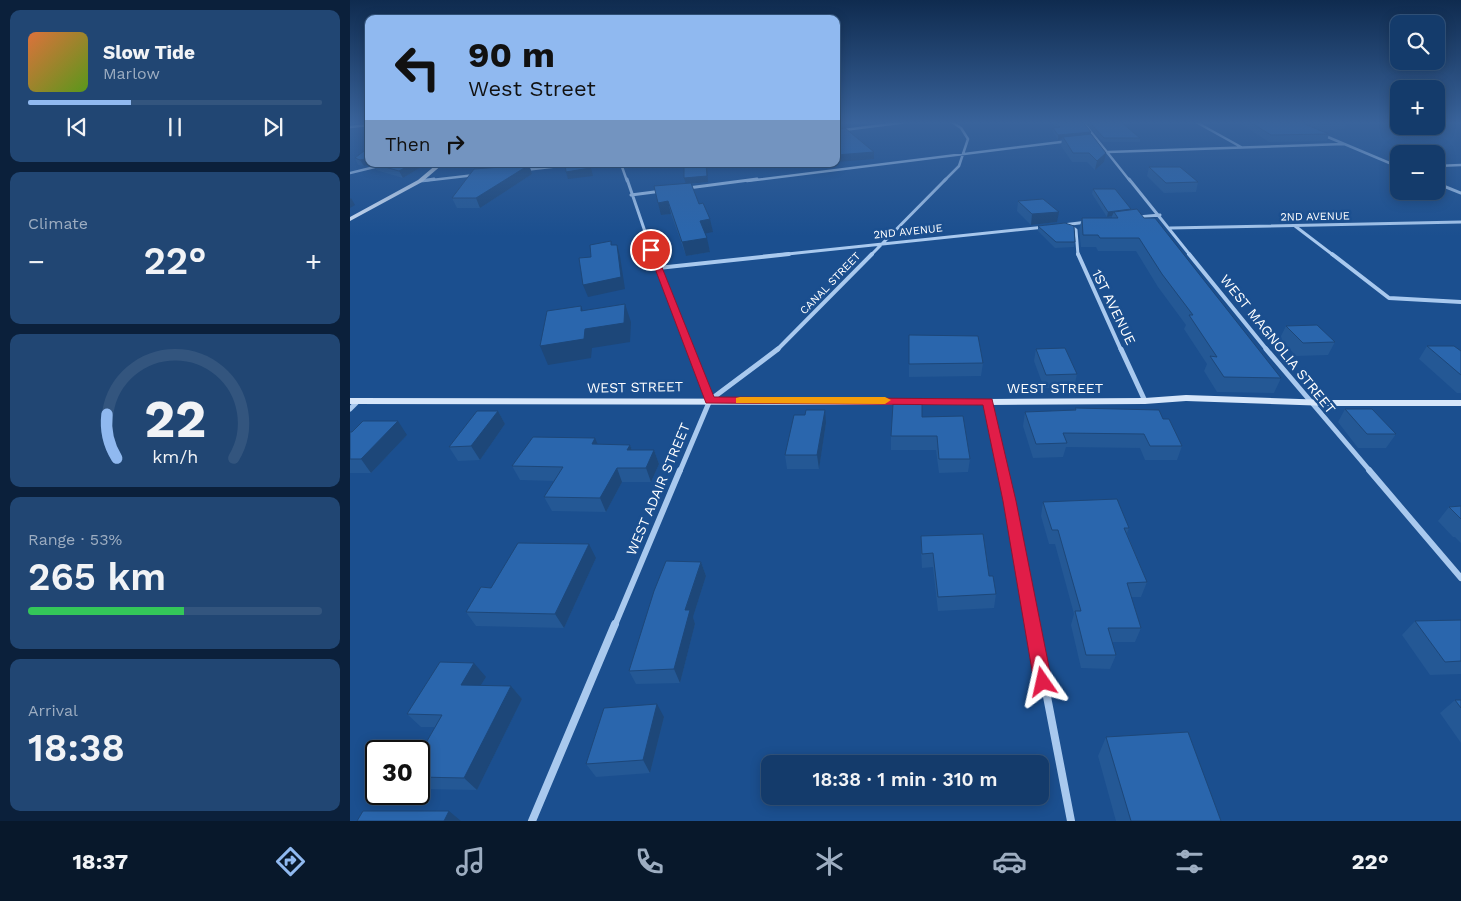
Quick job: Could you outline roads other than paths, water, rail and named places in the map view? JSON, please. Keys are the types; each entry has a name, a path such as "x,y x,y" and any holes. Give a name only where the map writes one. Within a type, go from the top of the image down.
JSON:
{"street":[{"path":"686,188 918,160"},
{"name":"CANAL STREET","path":"710,400 772,355 959,166 961,160"},
{"name":"WEST MAGNOLIA STREET","path":"1115,160 1277,363 1461,578"},
{"path":"1445,166 1461,165"},
{"path":"350,173 375,167"},
{"path":"350,219 420,181 436,167"},
{"path":"523,170 550,167"},
{"path":"622,167 658,268 710,400"},
{"path":"420,181 476,175"},
{"path":"1445,187 1461,193"},
{"path":"631,195 668,190"},
{"path":"1132,218 1160,215"},
{"path":"1059,225 1096,222"},
{"name":"2ND AVENUE","path":"1170,228 1461,222"},
{"name":"1ST AVENUE","path":"1068,224 1076,230 1076,249 1081,264 1145,401"},
{"path":"1295,225 1389,298 1461,302"},
{"name":"2ND AVENUE","path":"658,268 882,242 1050,226"},
{"name":"WEST STREET","path":"354,401 710,400 988,402 1145,401 1186,398 1311,402 1461,403"},
{"name":"WEST ADAIR STREET","path":"532,821 710,400"},
{"path":"350,409 354,401"},
{"path":"988,402 1072,821"}]}
